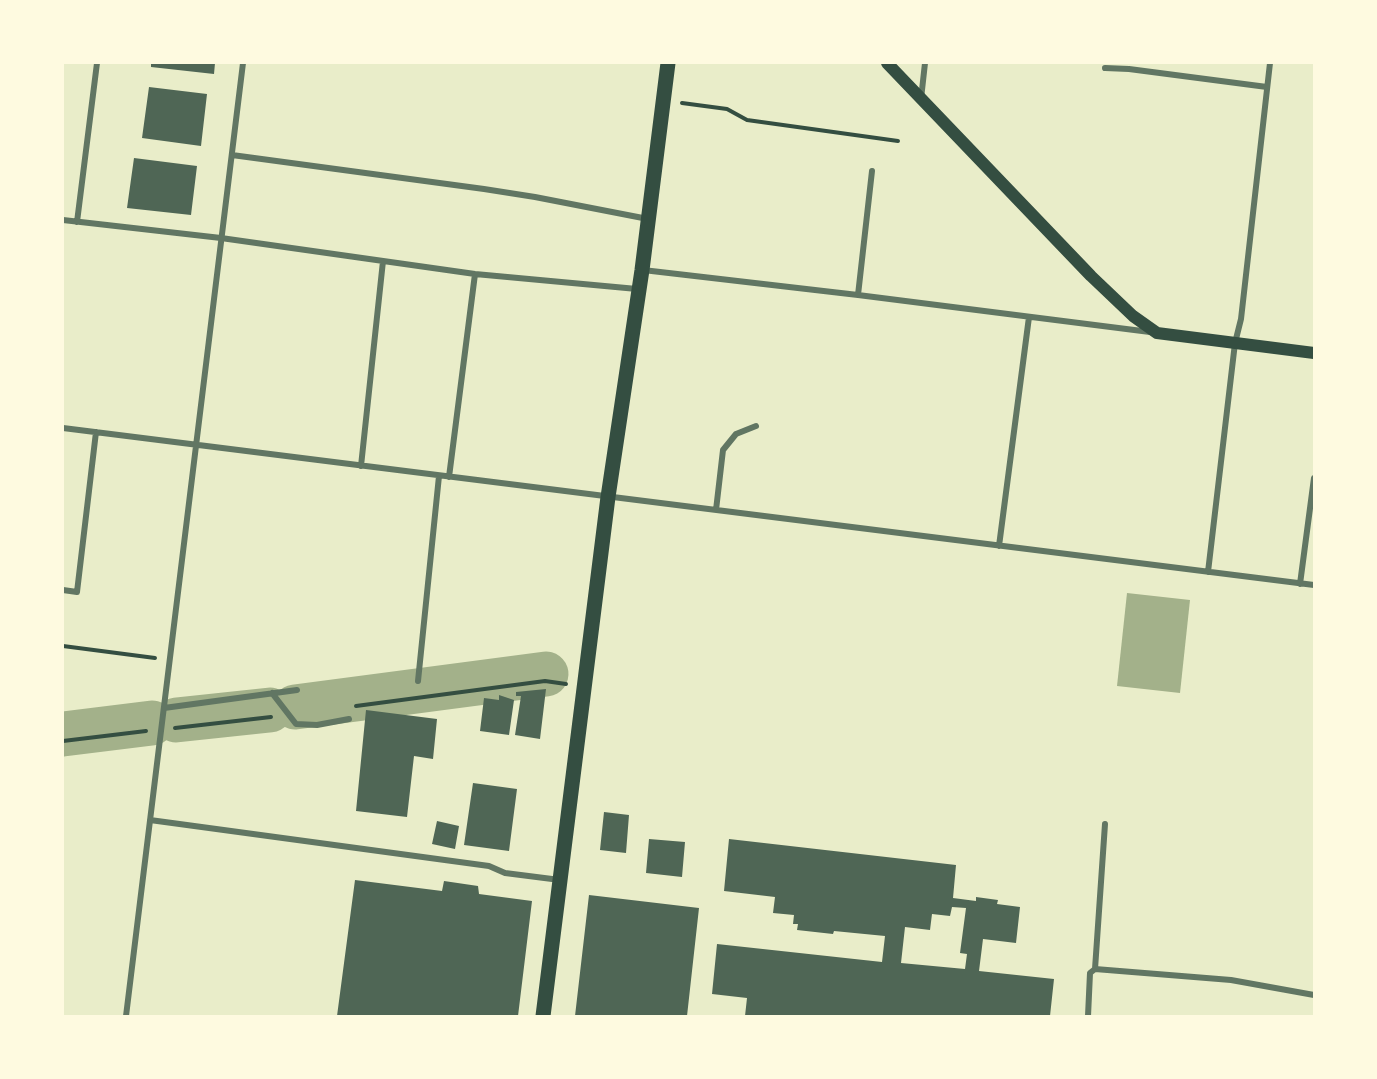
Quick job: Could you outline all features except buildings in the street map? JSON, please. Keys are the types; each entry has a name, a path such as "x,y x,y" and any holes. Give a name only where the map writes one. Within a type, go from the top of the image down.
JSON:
{"main road":[{"path":"543,1016 608,497 642,270 668,63"},
{"path":"887,63 1091,276 1133,316 1157,333 1314,353"}],"street":[{"path":"77,222 97,63"},
{"path":"126,1016 243,63"},
{"path":"921,100 925,63"},
{"path":"1208,572 1235,343 1241,319 1270,63"},
{"path":"1105,68 1130,66 1267,87"},
{"path":"231,155 484,189 648,219"},
{"path":"858,295 872,171"},
{"path":"63,220 221,238 475,274 639,289"},
{"path":"361,465 383,261"},
{"path":"642,270 1157,333"},
{"path":"449,477 475,274"},
{"path":"999,546 1029,317"},
{"path":"716,510 723,450 736,434 756,426"},
{"path":"63,428 1314,585"},
{"path":"63,590 77,592 96,432"},
{"path":"418,681 439,476"},
{"path":"1300,584 1314,478"},
{"path":"164,708 297,690"},
{"path":"272,693 296,724 317,725 349,719"},
{"path":"150,820 489,866 505,873 561,880"},
{"path":"1095,969 1106,824"},
{"path":"1088,1016 1090,973 1095,969 1231,980 1314,995"}],"path":[{"path":"663,101 727,109 747,120 898,141"},
{"path":"63,646 170,660"}],"shaded area":[{"path":"1127,593 1190,600 1180,693 1117,686"}],"waterway":[{"path":"295,707 546,674"},
{"path":"176,720 270,710"},
{"path":"63,734 152,723"}]}
